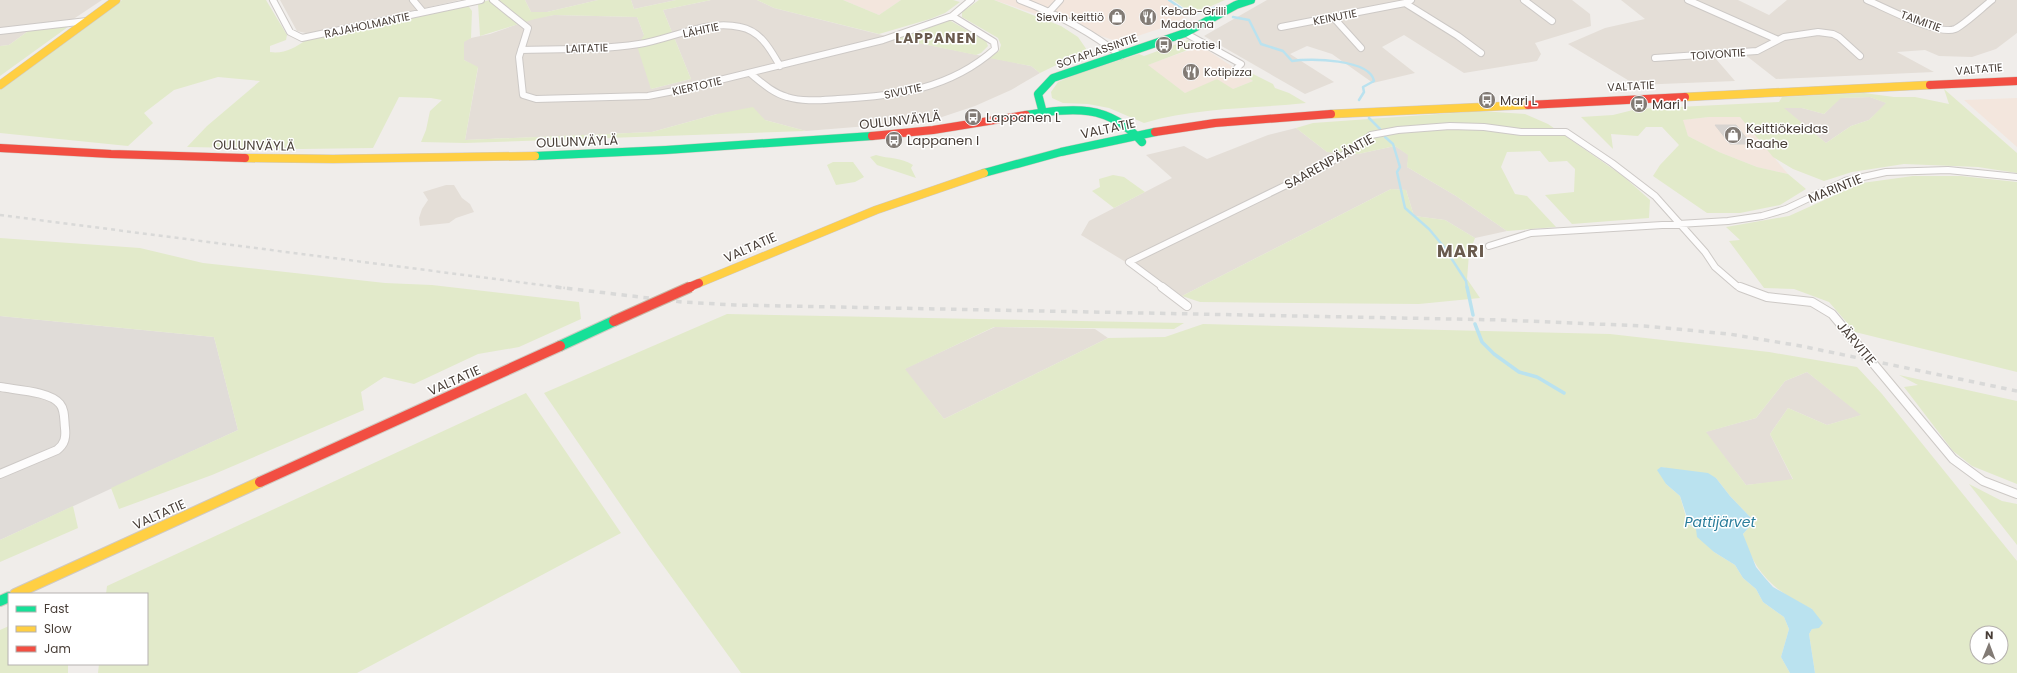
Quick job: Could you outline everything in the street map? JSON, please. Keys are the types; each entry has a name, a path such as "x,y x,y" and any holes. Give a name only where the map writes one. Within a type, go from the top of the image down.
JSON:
{"main road":[{"path":"0,85 115,0"},
{"name":"SOTAPLASSINTIE","path":"1043,113 1038,102 1038,94 1053,78 1078,68 1121,56 1185,32 1236,5 1252,0"},
{"name":"VALTATIE","path":"18,593 614,321 790,244 934,188 1061,152 1140,139 1215,123 1320,115 2017,78"},
{"name":"VALTATIE","path":"1942,83 2017,81"},
{"name":"OULUNVÄYLÄ","path":"0,148 180,157 339,158 526,156 759,145 872,136 951,128 1043,113 1072,110 1097,112 1115,118 1140,139"}],"street":[{"name":"RAJAHOLMANTIE","path":"273,0 290,32 293,35 302,38 481,0"},
{"path":"413,0 423,12"},
{"name":"KIERTOTIE","path":"493,0 528,28 519,62 523,94 536,99 648,96 751,74 883,40 952,16 970,0"},
{"path":"1020,0 1050,11 1082,27 1121,56"},
{"path":"1050,11 1060,0"},
{"name":"KEINUTIE","path":"1281,27 1405,3 1411,0"},
{"path":"1524,0 1552,21"},
{"name":"TOIVONTIE","path":"1688,0 1776,39"},
{"name":"TAIMITIE","path":"1867,0 1934,28 1949,30 1954,29 1992,0"},
{"path":"1405,3 1458,36 1480,53"},
{"name":"SIVUTIE","path":"751,74 785,97 806,100 874,97 941,83 962,74 988,58 995,50 994,42 952,16"},
{"path":"1333,17 1361,48"},
{"path":"0,31 68,21 88,21"},
{"name":"LÄHITIE","path":"653,42 714,26 732,25 742,27 761,37 780,66"},
{"path":"1185,32 1241,64 1236,69"},
{"name":"TOIVONTIE","path":"1655,58 1757,51 1766,48 1776,39 1813,32 1831,33 1838,36 1860,56"},
{"name":"LAITATIE","path":"521,50 626,46 653,42"},
{"name":"SAARENPÄÄNTIE","path":"1187,306 1129,262 1315,171 1350,151 1371,135 1398,130 1450,126 1484,127 1521,132 1566,132 1647,189 1680,223"},
{"name":"MARINTIE","path":"1489,246 1531,233 1762,216 1786,208 1846,181 1878,173 1917,170 1948,170 2017,178"},
{"name":"JÄRVITIE","path":"1680,223 1705,252 1715,267 1737,286 1767,297 1812,302 1832,314 1953,459 1974,476 1986,483 2017,494"},
{"path":"0,387 45,395 57,400 63,411 66,438 61,447 57,450 0,474"}],"shaded area":[{"path":"0,0 102,0 66,24 31,29 9,45 0,46"},
{"path":"280,0 460,0 310,34 297,31"},
{"path":"525,0 598,0 547,12 531,12"},
{"path":"631,0 676,0 634,9"},
{"path":"711,0 757,0 774,8 894,38 1031,66 1040,73 1011,90 975,106 933,120 806,131 765,120 717,114 652,132 465,140 478,68 464,60 464,41 490,34 535,18 554,15 637,17 644,35 651,89 691,79 663,10"},
{"path":"843,0 901,0 879,15"},
{"path":"994,0 1167,0 1190,15 1168,26 1119,42"},
{"path":"1267,0 1572,0 1590,14 1591,26 1535,43 1541,54 1537,61 1464,73 1404,35 1382,47 1415,73 1373,83 1332,54 1307,46 1290,54 1334,82 1305,94 1204,36"},
{"path":"1621,0 1738,0 1769,15 1787,0 2017,0 2017,33 1996,49 1972,57 1939,56 1925,50 1897,52 1934,72 1776,79 1739,50 1710,52 1735,81 1636,85 1568,44 1605,28 1645,19"},
{"path":"1201,46 1253,81 1233,89 1185,93 1147,65"},
{"path":"1870,97 1887,103 1869,120 1851,126 1826,143 1783,108 1802,108 1824,114 1840,98"},
{"path":"2017,98 2017,147 1964,100"},
{"path":"1709,117 1740,117 1788,174 1757,167 1719,152 1688,136 1682,120"},
{"path":"1296,128 1327,152 1358,154 1395,146 1409,155 1407,167 1456,196 1507,231 1475,238 1445,220 1414,216 1406,190 1391,189 1182,296 1081,235 1089,221 1172,178 1146,155 1184,146 1207,159 1268,135"},
{"path":"446,185 454,185 462,198 470,204 474,212 456,218 449,223 420,226 419,218 422,209 428,200 423,192"},
{"path":"0,316 214,337 238,430 0,540"},
{"path":"995,327 1095,329 1108,338 944,419 904,369"},
{"path":"1807,372 1862,415 1827,425 1788,408 1770,434 1793,480 1746,485 1705,432 1756,418 1785,381"}],"green space":[{"path":"122,0 266,0 287,35 286,40 270,46 270,52 289,50 306,40 467,4 472,11 471,38 464,42 464,60 478,67 465,140 652,132 717,114 753,107 765,120 806,131 465,143 421,142 426,130 430,111 442,100 431,98 399,97 373,148 301,149 187,147 207,126 260,81 218,77 174,90 144,113 153,123 128,146 0,133 0,90"},
{"path":"490,0 525,0 531,12 547,12 598,0 631,0 634,9 676,0 711,0 663,10 691,79 651,89 637,46 644,35 637,17 554,15 535,19 480,36 478,3"},
{"path":"757,0 843,0 879,15 901,0 953,0 960,2 945,13 930,19 879,34 774,8"},
{"path":"979,0 994,0 1061,26 1078,37 1087,50 1040,73 1031,66 989,58 999,51 1001,45 998,38 962,17 962,12"},
{"path":"1173,0 1225,0 1193,14"},
{"path":"949,20 986,41 988,46 981,53 976,55 894,38"},
{"path":"72,24 0,76 0,46 9,45 31,29"},
{"path":"1188,40 1195,45 1193,48 1148,65 1185,93 1217,79 1233,89 1253,81 1241,72 1247,71 1273,84 1275,88 1289,93 1306,103 1204,111 1144,123 1109,108 1088,104 1063,103 1052,98 1051,92 1058,82 1077,74 1139,54 1144,56"},
{"path":"1944,89 2017,153 2017,173 1978,167 1904,164 1852,172 1824,181 1793,169 1773,157 1740,117 1709,117 1683,120 1688,136 1719,152 1757,167 1788,174 1806,189 1780,205 1740,213 1707,213 1653,176 1660,165 1679,145 1662,127 1646,127 1638,136 1611,134 1613,149 1581,117 1613,115 1637,109 1779,102 1782,97 1864,93 1894,97 1915,97 1949,104","holes":["1870,97 1886,103 1869,120 1851,126 1826,143 1784,108 1802,108 1824,114 1841,98"]},
{"path":"1481,111 1525,114 1548,124 1623,176 1650,200 1649,218 1572,224 1545,195 1574,192 1575,169 1567,161 1549,162 1540,151 1507,152 1501,167 1515,194 1527,196 1556,227 1507,231 1456,196 1407,167 1408,155 1395,146 1358,154 1327,152 1296,128 1313,123"},
{"path":"876,155 908,162 913,165 911,168 916,178 877,165 870,157"},
{"path":"833,162 853,162 864,177 855,182 836,185 827,165"},
{"path":"1113,175 1124,177 1145,192 1114,208 1092,191 1100,187 1099,179"},
{"path":"1913,176 1961,176 2017,182 2017,372 1855,332 1829,302 1794,289 1764,288 1729,241 1740,240 1726,227 1789,216 1862,183"},
{"path":"1391,189 1406,190 1414,216 1445,220 1475,238 1469,254 1467,279 1480,298 1419,304 1200,302 1182,296"},
{"path":"0,238 140,248 203,263 385,283 432,285 579,302 581,319 519,347 478,354 414,384 384,377 361,392 364,410 212,475 119,509 111,488 238,430 214,337 0,316"},
{"path":"727,314 1184,323 1174,329 994,327 905,369 944,419 1108,338 1165,337 1203,324 1610,334 1769,352 1857,367 1882,394 2017,561 2017,673 1815,673 1809,634 1812,629 1812,609 1787,596 1777,588 1768,580 1753,560 1743,534 1750,526 1752,519 1730,496 1716,478 1661,467 1666,484 1680,496 1688,524 1696,529 1714,552 1735,565 1743,578 1756,589 1763,602 1784,617 1789,629 1781,657 1790,673 741,673 649,546 544,393","holes":["1807,372 1861,415 1827,425 1788,408 1770,434 1793,479 1746,485 1706,432 1756,418 1785,381"]},
{"path":"1899,375 2017,401 2017,484 1972,466 1953,451 1904,387 1918,385"},
{"path":"526,393 621,533 357,673 98,673 99,665 148,665 148,593 106,593 107,586"},
{"path":"1969,484 2002,501 2017,504 2017,545"},
{"path":"73,506 78,528 0,562 0,540"},
{"path":"8,626 8,665 68,665 68,673 0,673 0,630"}],"water":[{"name":"Pattijärvet","path":"1661,467 1708,473 1716,478 1730,496 1752,519 1750,526 1743,534 1756,567 1773,587 1812,609 1823,623 1819,628 1812,629 1809,634 1815,673 1790,673 1781,657 1789,629 1784,617 1763,602 1756,589 1743,578 1735,565 1714,552 1697,537 1696,529 1689,524 1680,496 1666,484 1657,470"}],"building":[{"name":"Keittiökeidas Raahe","path":"1715,125 1736,125 1751,144 1730,144"}],"waterway":[{"path":"1169,0 1191,15 1214,8"},
{"path":"1233,17 1249,20 1261,44 1283,51 1292,61 1325,60 1351,64 1362,68 1370,74 1374,81 1363,87 1364,92 1359,100"},
{"path":"1369,118 1380,129"},
{"path":"1385,137 1393,144 1400,167 1397,172 1405,208 1429,229 1444,247 1466,281 1467,288"},
{"path":"1467,287 1473,315"},
{"path":"1475,324 1482,342 1494,354 1519,372 1537,377 1564,393"}],"railway":[{"path":"0,215 565,288"},
{"path":"556,287 682,302 735,305 1502,320 1644,326 1729,334 1801,346 2017,391"}],"traffic: fast":[{"path":"1043,113 1038,94 1053,78 1185,33 1236,5 1251,0"},
{"path":"1026,115 1074,110 1105,114 1118,120 1131,129 1142,142"},
{"path":"984,173 1061,152 1155,132"},
{"path":"535,156 666,150 872,136"},
{"path":"560,346 614,321"},
{"path":"0,601 8,597"}],"traffic: slow":[{"path":"0,85 116,0"},
{"path":"1685,97 1930,85"},
{"path":"1331,114 1528,105"},
{"path":"245,158 333,159 535,156"},
{"path":"699,283 876,210 947,184 984,173"},
{"path":"17,593 260,482"}],"traffic: jam":[{"path":"1930,85 2017,81"},
{"path":"1528,105 1685,97"},
{"path":"1155,132 1215,123 1331,114"},
{"path":"872,136 933,130 1026,115"},
{"path":"0,148 111,154 245,158"},
{"path":"614,321 699,283"},
{"path":"260,482 560,346"}],"place":[{"name":"Sievin keittiö","path":"1117,17"},
{"name":"Kebab-Grilli Madonna","path":"1148,17"},
{"name":"Purotie I","path":"1164,45"},
{"name":"Kotipizza","path":"1191,72"},
{"name":"Mari L","path":"1487,100"},
{"name":"Mari I","path":"1639,104"},
{"name":"Lappanen L","path":"973,117"},
{"name":"Keittiökeidas Raahe","path":"1733,135"},
{"name":"Lappanen I","path":"894,140"}],"district":[{"name":"LAPPANEN","path":"936,38"},
{"name":"MARI","path":"1461,251"}]}
